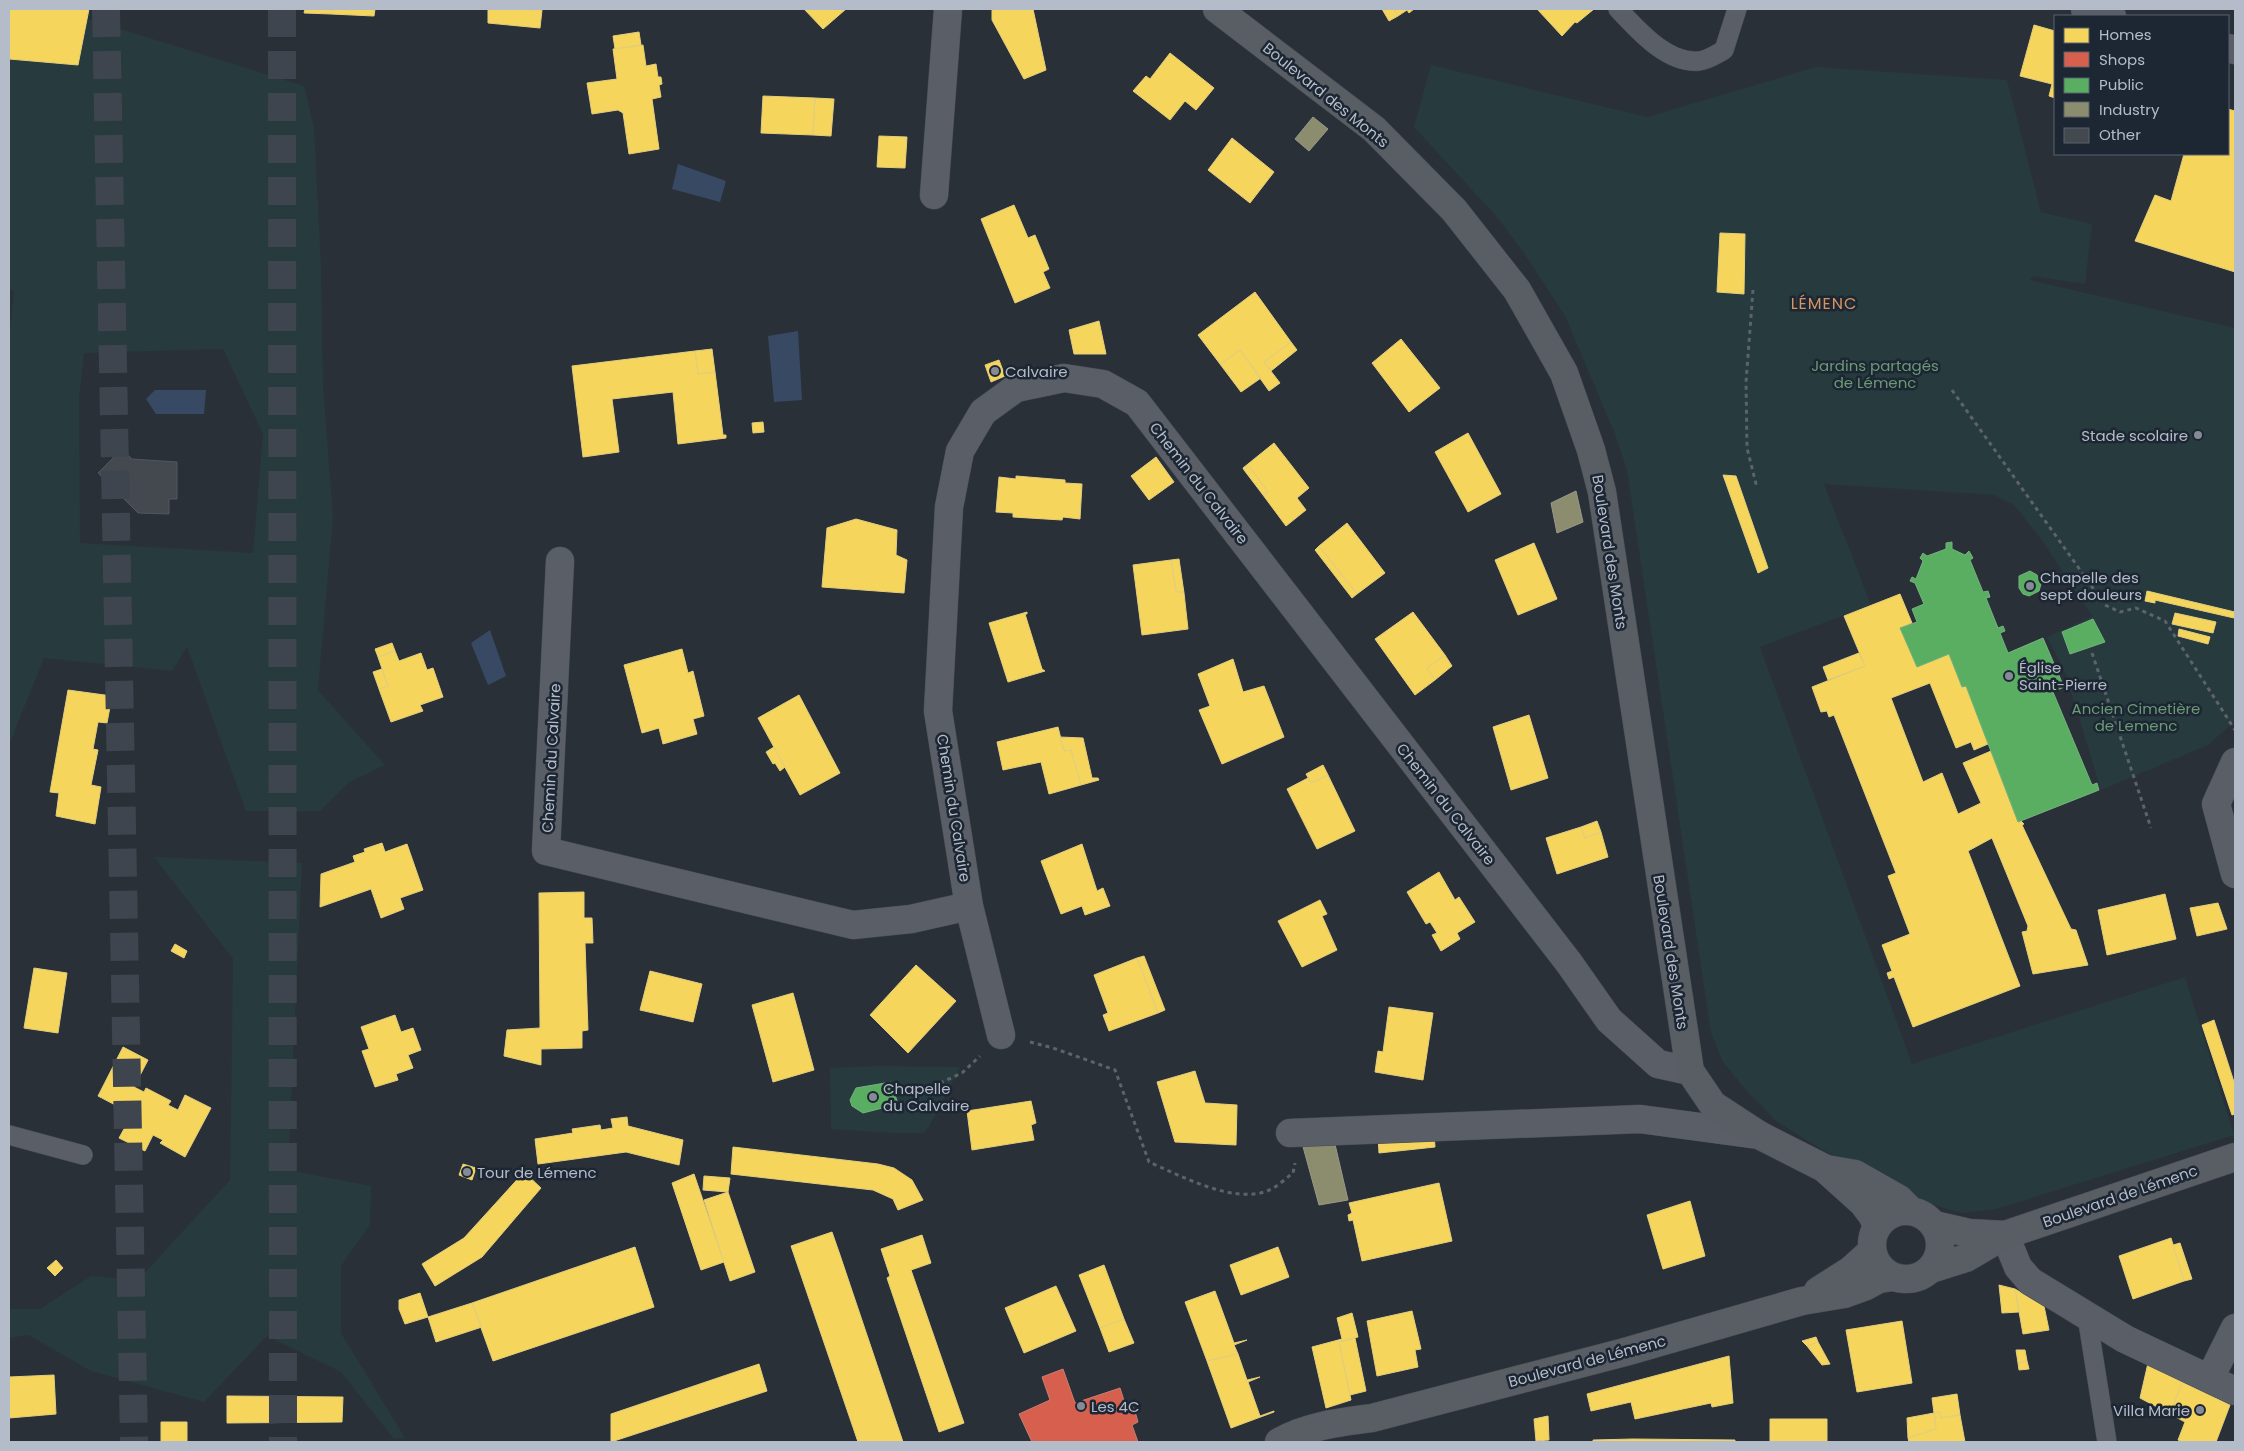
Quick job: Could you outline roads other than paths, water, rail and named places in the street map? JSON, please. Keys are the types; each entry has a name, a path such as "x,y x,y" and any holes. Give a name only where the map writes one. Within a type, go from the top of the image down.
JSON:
{"street":[{"path":"934,195 948,9"},
{"name":"Boulevard des Monts","path":"1217,9 1374,129 1454,210 1517,290 1564,373 1591,450 1602,492 1690,1071 1713,1105 1759,1135 1824,1168"},
{"path":"2085,9 2108,15"},
{"name":"Chemin du Calvaire","path":"1001,1035 970,906 938,711 949,507 960,451 983,412 1016,388 1064,378 1104,384 1137,403 1563,955 1609,1020 1658,1064 1690,1071"},
{"name":"Chemin du Calvaire","path":"560,561 546,851 853,925 911,919 970,906"},
{"path":"2235,762 2216,804 2235,874"},
{"path":"1290,1133 1640,1119 1759,1135"},
{"name":"Boulevard de Lémenc","path":"1931,1269 1966,1258 2006,1235 2235,1157"},
{"path":"1824,1168 1855,1174 1899,1199 1910,1210 1928,1218 1934,1225 1940,1240 1939,1255 1931,1269 1920,1276 1906,1280 1892,1277 1883,1271 1876,1262 1872,1215 1863,1203 1824,1168"},
{"path":"1874,1238 1886,1216 1897,1211 1910,1210"},
{"name":"Boulevard de Lémenc","path":"1934,1225 1969,1233 2006,1235"},
{"path":"2006,1235 2018,1267 2030,1281 2124,1338 2235,1390"},
{"name":"Boulevard de Lémenc","path":"1802,1301 1839,1280 1874,1238"},
{"name":"Boulevard de Lémenc","path":"1278,1442 1330,1423 1372,1418 1625,1352 1802,1301 1844,1294 1879,1279 1892,1277"},
{"path":"2210,1378 2235,1328"},
{"name":"Boulevard de Lémenc","path":"1322,1442 1372,1418"}],"lane":[{"path":"1618,9 1656,47 1683,60 1700,61 1724,50 1737,9"},
{"path":"9,1135 83,1155"},
{"path":"2087,1316 2107,1442"}],"water":[{"path":"678,164 726,181 720,202 672,189"},
{"path":"798,331 802,400 774,402 768,336"},
{"path":"155,390 206,390 204,414 156,414 146,399"},
{"path":"490,630 506,676 488,685 471,643"}],"tunnel":[{"path":"106,9 134,1442"},
{"path":"282,9 283,1442"}],"place":[{"name":"Calvaire","path":"995,371"},
{"name":"Stade scolaire","path":"2198,435"},
{"name":"Chapelle des sept douleurs","path":"2030,586"},
{"name":"Église Saint-Pierre","path":"2009,676"},
{"name":"Chapelle du Calvaire","path":"873,1097"},
{"name":"Tour de Lémenc","path":"467,1172"},
{"name":"Les 4C","path":"1081,1406"},
{"name":"Villa Marie","path":"2200,1410"}],"district":[{"name":"LÉMENC","path":"1824,303"}],"park label":[{"name":"Jardins partagés de Lémenc","path":"1875,374"},
{"name":"Ancien Cimetière de Lemenc","path":"2136,716"}]}
